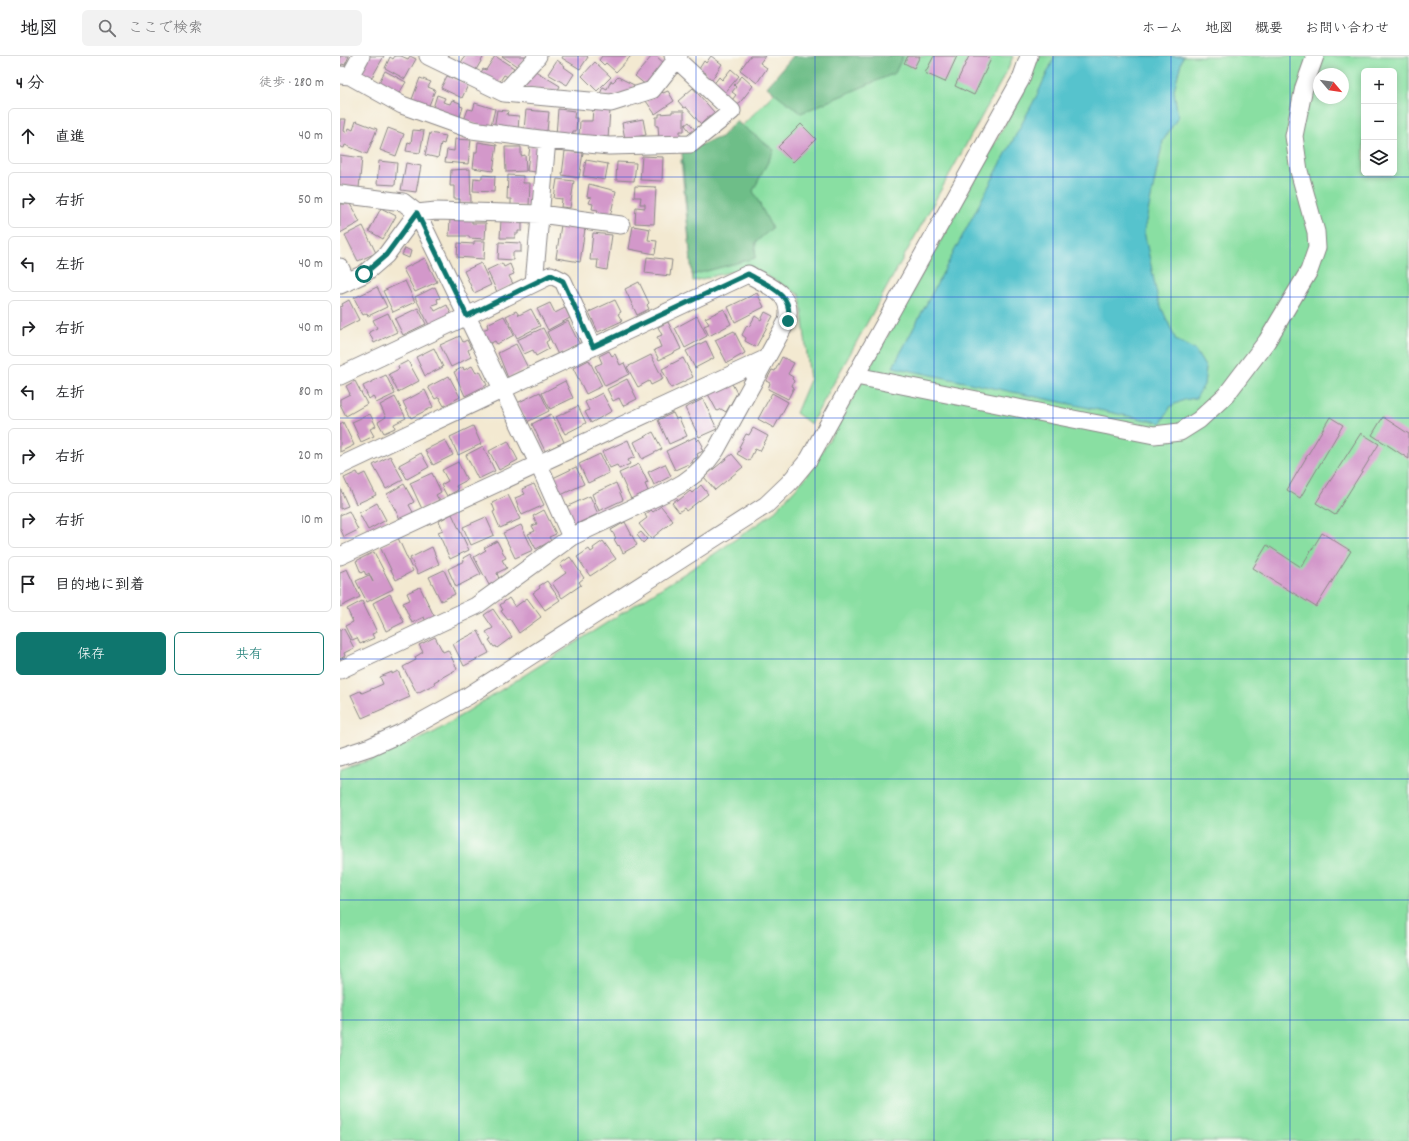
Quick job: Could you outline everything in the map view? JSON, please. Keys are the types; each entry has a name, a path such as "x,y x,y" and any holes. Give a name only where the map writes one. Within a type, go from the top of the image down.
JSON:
{"street":[{"path":"361,56 345,76 402,105 472,130 547,140 609,146 691,144 732,111 676,57 652,90 611,103 504,93 428,56"},
{"path":"504,93 538,56"},
{"path":"340,757 401,733 468,696 766,505 789,484 809,459 856,376 1021,79 1029,56"},
{"path":"856,376 1154,435 1180,432 1199,420 1226,395 1267,341 1309,271 1317,248 1316,232 1299,171 1294,136 1304,87 1315,56"},
{"path":"534,283 547,140"},
{"path":"340,194 403,202 417,213 501,390 538,463 571,537"},
{"path":"342,278 364,274 386,255 417,213 436,211 540,214 621,225"},
{"path":"340,466 748,274 780,292 787,302 790,312 788,321 716,450 695,474 669,491 571,537 476,606 340,670"},
{"path":"340,376 551,275 563,281 593,347"},
{"path":"340,556 767,358"}],"green space":[{"path":"793,56 903,56 895,73 801,113 767,87"},
{"path":"811,56 1013,56 1008,69 811,424 796,413 810,380 800,295 751,267 693,281 681,160 726,142"},
{"path":"1039,56 1409,56 1409,1141 340,1141 340,768 377,757 435,732 704,561 772,514 807,476 838,425 1022,94"},
{"path":"736,121 774,150 753,191 772,228 756,242 755,258 692,275 682,152 721,137"}],"water":[{"path":"1055,56 1183,56 1174,90 1178,117 1163,141 1144,231 1158,300 1176,340 1195,350 1206,368 1204,385 1196,398 1184,400 1171,406 1161,423 893,367 1037,95"}],"building":[{"path":"340,56 349,56 345,65 342,64 340,70"},
{"path":"367,56 384,56 371,79 362,72"},
{"path":"395,56 401,56 408,59 410,56 416,59 405,79 385,68 390,57 393,59"},
{"path":"465,56 484,56 473,75 459,66"},
{"path":"495,56 514,68 508,77 504,75 497,86 479,76 483,69 486,70"},
{"path":"502,56 526,56 518,67"},
{"path":"563,56 588,57 580,69 562,58"},
{"path":"602,56 631,56 616,72 606,63 604,65 599,60"},
{"path":"652,56 656,56 665,64 647,86 635,76"},
{"path":"711,56 722,64 711,81 704,76 706,73 699,69 704,61 706,63"},
{"path":"750,56 765,56 760,63 767,68 757,83 740,70"},
{"path":"908,56 920,56 914,68 904,63"},
{"path":"934,56 957,56 945,82 925,73"},
{"path":"969,56 985,56 991,59 974,95 955,86"},
{"path":"557,60 574,74 567,85 548,74"},
{"path":"595,62 611,77 597,91 582,76"},
{"path":"532,69 560,86 556,94 547,88 545,91 540,91 533,87 531,91 522,85"},
{"path":"731,69 739,76 724,94 713,85 719,77 722,80"},
{"path":"385,71 406,82 398,95 378,84"},
{"path":"447,76 468,85 462,98 441,88"},
{"path":"742,76 753,86 738,105 732,100 736,95 732,92 736,87 734,85"},
{"path":"618,77 634,85 631,91 611,98 600,94 603,87 607,89 611,81 613,82"},
{"path":"420,78 431,82 428,87 435,90 428,108 411,102"},
{"path":"693,88 714,112 701,124 686,107 684,108 678,101"},
{"path":"661,91 663,93 668,91 674,101 655,114 646,101"},
{"path":"437,95 445,98 443,102 450,104 452,100 460,103 460,106 463,107 459,120 432,111"},
{"path":"475,103 495,109 490,129 464,120 468,109 473,110"},
{"path":"558,109 575,111 574,118 577,118 576,131 573,131 572,137 556,135"},
{"path":"593,109 610,110 608,139 579,137 580,121 592,121"},
{"path":"497,110 508,111 507,115 519,116 518,131 494,129"},
{"path":"526,110 549,112 547,131 524,129"},
{"path":"672,111 684,111 684,131 680,131 680,138 659,139 658,126 656,126 656,117 659,117 659,114 672,113"},
{"path":"340,119 346,119 344,131 347,133 349,128 353,130 356,121 377,129 367,154 345,145 344,148 340,147"},
{"path":"643,119 646,135 625,139 622,123"},
{"path":"689,122 695,130 691,133 685,125"},
{"path":"801,124 816,139 793,162 778,147"},
{"path":"388,128 404,134 396,156 380,150"},
{"path":"413,130 424,131 420,153 406,151 408,142 411,143"},
{"path":"430,133 446,136 444,144 441,143 438,158 425,155"},
{"path":"455,139 471,140 468,164 445,162 447,150 454,151"},
{"path":"478,142 497,145 493,171 473,168"},
{"path":"530,146 540,147 537,172 527,171"},
{"path":"505,147 521,147 521,156 525,155 526,171 506,172"},
{"path":"565,151 583,153 579,178 562,175"},
{"path":"340,155 362,158 359,188 340,186"},
{"path":"642,156 663,157 662,181 640,180"},
{"path":"586,160 608,164 605,180 583,176"},
{"path":"379,161 397,163 395,185 377,184"},
{"path":"617,162 636,163 634,181 616,180"},
{"path":"406,163 421,166 416,192 401,190"},
{"path":"470,169 471,203 460,203 460,199 454,199 454,186 450,186 451,170"},
{"path":"482,175 495,176 494,192 473,191 474,178 482,179"},
{"path":"508,175 523,176 523,183 530,183 529,206 511,205 511,199 507,199"},
{"path":"557,179 574,181 570,208 561,207 562,199 554,198"},
{"path":"589,184 616,191 610,217 596,215 598,210 592,209 593,204 589,203 591,198 587,197"},
{"path":"635,186 656,187 654,224 635,223 636,207 645,208 645,204 640,204 641,197 634,197"},
{"path":"340,204 350,204 360,222 340,233"},
{"path":"381,208 396,216 383,239 369,231"},
{"path":"450,219 472,219 472,223 486,223 485,239 469,238 469,236 449,236"},
{"path":"501,220 522,221 522,231 518,231 518,234 515,234 515,238 500,238"},
{"path":"561,225 585,229 580,262 556,258"},
{"path":"363,226 376,253 358,261 345,235"},
{"path":"633,226 650,229 648,240 657,241 655,254 629,249"},
{"path":"593,233 612,235 607,270 597,268 598,260 590,260"},
{"path":"474,241 485,241 484,259 457,257 458,243 474,244"},
{"path":"499,242 521,243 521,252 513,252 513,260 498,259"},
{"path":"405,248 411,251 409,258 402,255"},
{"path":"647,257 672,260 670,276 645,273"},
{"path":"425,258 437,282 415,292 403,269"},
{"path":"481,263 491,285 474,293 464,271"},
{"path":"502,263 504,267 510,264 514,274 509,276 513,284 497,292 487,270"},
{"path":"405,281 415,302 393,312 383,291"},
{"path":"639,282 649,303 647,305 649,309 637,315 625,289"},
{"path":"377,287 387,307 368,316 367,313 363,315 354,298"},
{"path":"435,287 440,298 437,299 438,303 432,305 435,311 447,305 452,316 430,327 415,297"},
{"path":"757,293 764,307 735,322 728,307"},
{"path":"349,300 359,320 340,330 340,307"},
{"path":"615,300 621,312 618,314 622,321 598,332 589,312"},
{"path":"550,303 555,313 565,308 570,318 548,330 537,309"},
{"path":"418,308 426,324 403,335 395,319"},
{"path":"531,309 540,326 517,338 506,316 516,311 519,315"},
{"path":"724,309 731,324 709,336 704,326 709,324 705,318"},
{"path":"765,312 773,316 756,347 745,341 746,338 742,335 747,325 749,327 755,316 761,320"},
{"path":"388,313 397,332 374,343 369,332 377,328 373,320"},
{"path":"504,316 514,335 497,344 495,341 489,344 482,330 488,328 487,324"},
{"path":"697,316 707,336 685,348 675,328"},
{"path":"568,321 580,345 558,355 547,332"},
{"path":"668,322 681,349 659,360 654,350 661,347 657,337 662,335 658,327"},
{"path":"543,328 549,340 546,342 549,349 536,356 533,350 524,354 517,340"},
{"path":"734,331 745,353 727,363 715,340"},
{"path":"460,336 463,342 467,340 471,348 468,350 471,357 451,367 440,345"},
{"path":"706,341 714,358 695,368 686,351"},
{"path":"516,344 528,368 508,378 498,353"},
{"path":"434,348 443,367 425,376 416,357"},
{"path":"609,351 612,356 615,354 620,365 624,363 629,374 605,386 595,366 602,363 599,356"},
{"path":"651,355 663,379 651,385 649,381 638,387 627,367"},
{"path":"782,357 794,363 788,374 793,377 792,379 794,381 792,386 794,387 788,399 768,389 770,383 766,381 772,370 775,371"},
{"path":"683,358 693,377 671,388 662,369"},
{"path":"589,360 602,386 586,394 573,368"},
{"path":"408,361 419,381 398,392 389,374 399,369 398,366"},
{"path":"472,366 476,373 480,371 487,385 465,396 454,372 463,367 464,370"},
{"path":"386,375 395,394 376,403 373,396 369,399 363,386"},
{"path":"449,376 460,397 444,406 439,397 435,399 428,387"},
{"path":"627,379 637,399 623,406 619,398 613,401 607,389"},
{"path":"355,381 367,404 346,416 340,404 340,399 350,394 346,386"},
{"path":"565,381 573,398 550,409 542,393"},
{"path":"731,382 737,393 726,412 721,409 717,411 708,394"},
{"path":"425,390 433,407 411,418 403,402"},
{"path":"540,392 549,411 527,422 517,403"},
{"path":"602,393 612,411 591,423 585,412 589,410 585,402"},
{"path":"772,393 788,402 774,428 758,419"},
{"path":"395,397 406,418 394,424 395,428 384,433 378,422 386,417 380,405"},
{"path":"703,399 717,429 699,437 685,408"},
{"path":"578,406 586,423 565,434 556,417"},
{"path":"673,413 676,419 679,418 687,436 669,444 658,420"},
{"path":"370,414 376,426 370,429 374,436 361,442 352,422"},
{"path":"551,414 564,442 545,451 532,424"},
{"path":"1330,417 1343,425 1300,498 1287,490"},
{"path":"1383,417 1409,434 1409,459 1372,435"},
{"path":"343,422 354,445 340,452 340,424"},
{"path":"473,426 481,444 458,455 450,437"},
{"path":"753,428 768,436 760,451 755,449 749,461 737,454 746,434 749,435"},
{"path":"653,432 662,449 642,459 634,442"},
{"path":"1361,433 1379,444 1335,515 1316,503"},
{"path":"695,437 697,441 699,439 703,446 701,447 703,451 697,454 698,457 692,460 693,462 675,470 666,451"},
{"path":"445,440 453,455 433,465 425,450"},
{"path":"628,440 635,457 628,460 630,464 619,469 617,465 610,468 602,452"},
{"path":"508,441 518,460 499,470 489,451"},
{"path":"483,446 495,471 478,479 466,455"},
{"path":"421,453 429,467 407,479 399,465"},
{"path":"600,454 609,473 588,483 579,464"},
{"path":"732,454 743,467 715,490 704,477"},
{"path":"390,456 403,480 386,489 373,465"},
{"path":"458,462 467,480 456,486 458,490 447,496 441,485 448,481 442,470"},
{"path":"639,464 648,483 645,484 648,491 631,499 619,473"},
{"path":"665,464 671,476 654,485 648,472"},
{"path":"576,467 584,484 561,495 553,478"},
{"path":"357,472 359,476 365,473 376,495 356,504 344,478"},
{"path":"432,473 441,492 436,495 439,500 422,509 410,483"},
{"path":"616,483 623,500 599,511 592,494"},
{"path":"404,484 414,502 409,505 414,514 401,521 387,494"},
{"path":"534,484 544,505 522,515 515,498 525,494 522,489"},
{"path":"701,485 708,494 686,511 684,508 679,512 672,503 677,499 678,501 690,491 692,493"},
{"path":"340,488 348,506 340,509"},
{"path":"508,495 520,519 500,528 493,512 495,511 492,503"},
{"path":"590,496 598,514 574,525 566,507"},
{"path":"377,503 386,520 368,530 359,513"},
{"path":"661,506 673,521 651,539 639,524 647,518 645,515 651,510 653,512"},
{"path":"544,510 556,534 549,537 551,541 536,549 528,534 535,531 532,526 537,524 533,516"},
{"path":"349,511 358,530 344,537 340,528 340,515"},
{"path":"452,514 469,550 450,559 438,532 443,530 439,521"},
{"path":"486,517 494,535 471,545 463,527"},
{"path":"625,522 637,545 623,553 614,539 616,538 611,530"},
{"path":"521,525 533,550 515,558 503,533"},
{"path":"641,532 647,539 643,543 637,535"},
{"path":"1322,533 1351,551 1316,607 1253,568 1267,545 1301,567"},
{"path":"398,538 413,571 396,580 380,547"},
{"path":"497,541 506,558 502,560 507,568 497,573 499,579 489,585 474,557 486,550 484,548"},
{"path":"603,541 616,559 590,576 577,557 589,549 591,552 594,550 593,548"},
{"path":"432,547 439,564 418,574 410,558"},
{"path":"374,552 393,589 367,602 356,581 369,575 373,582 369,573 366,575 364,571 361,573 356,561"},
{"path":"470,554 481,574 456,587 448,569 464,561 463,558"},
{"path":"570,557 584,578 579,582 581,585 562,598 552,583 566,573 560,564"},
{"path":"347,569 360,597 340,607 340,572"},
{"path":"444,570 455,594 441,601 429,577"},
{"path":"547,581 560,600 545,610 533,593 540,588 539,586"},
{"path":"420,587 435,618 426,622 424,617 412,623 403,603 410,600 407,593"},
{"path":"390,594 404,622 386,631 373,603"},
{"path":"509,598 515,607 527,598 541,617 519,633 510,619 508,620 501,611 503,610 500,605"},
{"path":"362,601 377,632 372,634 374,638 360,644 357,638 352,640 345,626 353,622 347,609"},
{"path":"493,609 512,637 497,648 496,646 494,647 489,640 491,639 486,632 493,628 484,615"},
{"path":"344,629 354,648 344,653 345,656 340,659 340,630"},
{"path":"478,631 489,653 464,666 453,644"},
{"path":"435,637 443,652 448,650 457,669 434,682 435,684 417,693 403,667 416,660 415,657 423,652 419,645"},
{"path":"398,671 410,697 362,718 351,695 360,691 362,693 383,684 380,677"}],"route":[{"path":"364,274 386,255 417,213 467,316 551,275 563,281 593,347 748,274 780,292 787,302 790,312 788,321"}]}
